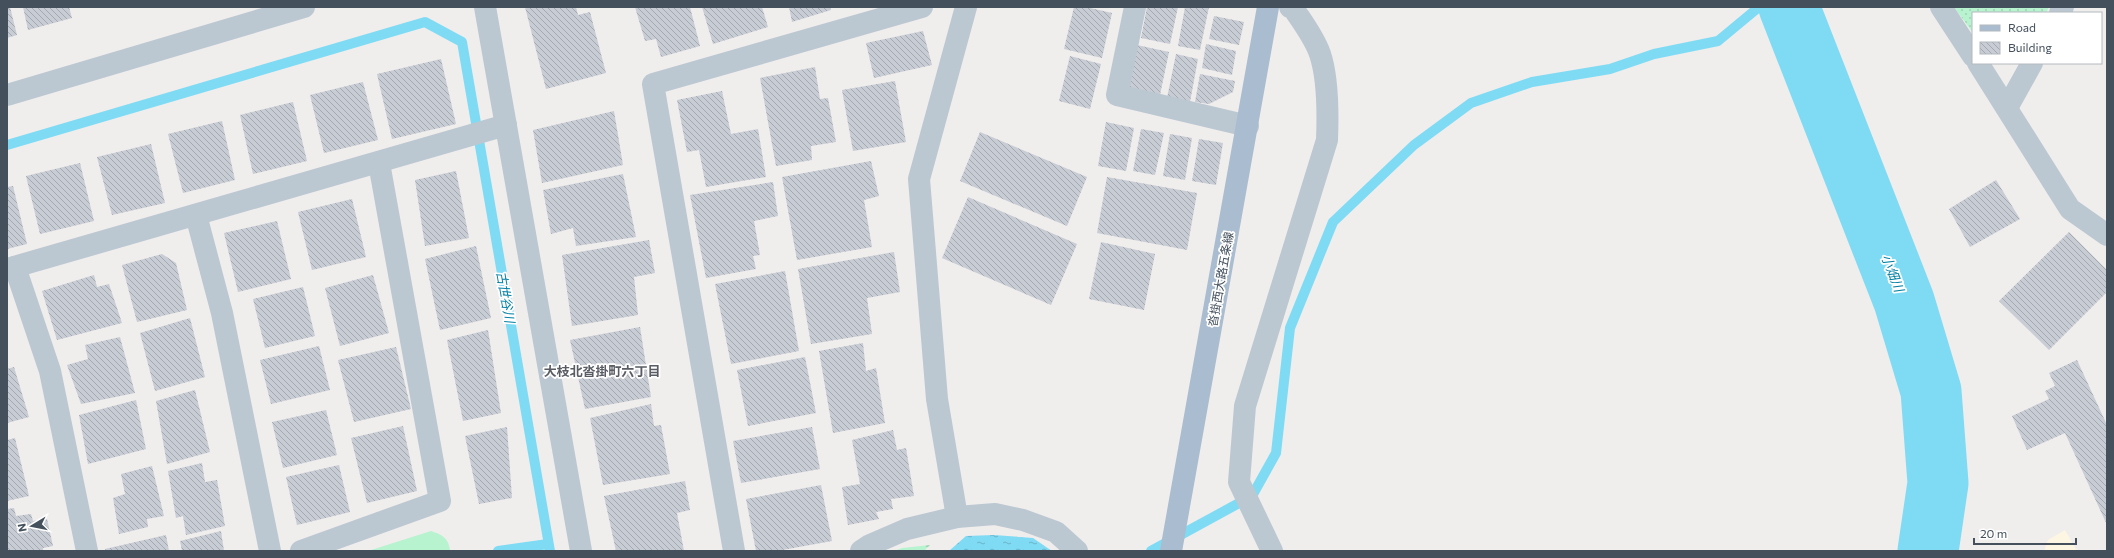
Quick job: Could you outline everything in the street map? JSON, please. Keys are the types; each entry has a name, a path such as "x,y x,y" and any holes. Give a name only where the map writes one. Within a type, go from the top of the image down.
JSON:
{"main road":[{"name":"沓掛西大路五条線","path":"1171,551 1268,7"}],"street":[{"path":"7,94 304,7"},
{"path":"485,7 497,128 581,551"},
{"path":"734,551 653,84 922,7"},
{"path":"957,517 936,399 919,179 966,7"},
{"path":"1135,7 1117,95 1248,126"},
{"path":"1272,551 1239,482 1245,406 1326,140 1328,106 1320,55 1311,34 1293,8 1290,7"},
{"path":"1941,7 1972,54"},
{"path":"1979,64 2070,209 2107,235"},
{"path":"2007,108 2031,64"},
{"path":"87,551 50,371 11,268 497,128"},
{"path":"302,551 440,501 379,163"},
{"path":"196,215 222,313 270,551"},
{"path":"861,551 870,545 907,529 957,517 995,514 1024,520 1056,532 1077,551"}],"shaded area":[{"path":"2065,530 2077,551 2044,551 2048,540"}],"green space":[{"path":"1954,7 2049,7 2046,12 1972,12 1972,32"},
{"path":"431,531 446,539 450,550 368,551"},
{"path":"930,545 924,551 894,551 902,548"}],"water":[{"path":"994,535 1033,538 1052,551 949,551 966,536"}],"building":[{"path":"7,7 10,7 17,35 7,38"},
{"path":"23,7 69,7 72,18 28,30"},
{"path":"525,7 576,7 578,15 590,12 606,73 546,89"},
{"path":"635,7 690,7 700,46 661,57 656,39 645,41"},
{"path":"702,7 762,7 768,27 713,44"},
{"path":"789,7 830,7 831,10 792,22"},
{"path":"1074,7 1086,7 1112,13 1102,58 1064,49"},
{"path":"1147,7 1178,7 1170,44 1141,38"},
{"path":"1185,7 1209,7 1200,50 1178,46"},
{"path":"1214,16 1244,22 1239,45 1209,39"},
{"path":"923,31 932,65 874,78 866,43"},
{"path":"1206,44 1236,51 1232,75 1202,68"},
{"path":"1137,45 1169,52 1160,95 1128,89"},
{"path":"1176,54 1198,59 1190,102 1167,98"},
{"path":"1070,56 1101,64 1090,109 1059,101"},
{"path":"441,59 456,124 392,139 377,74"},
{"path":"815,67 820,99 828,98 836,142 811,146 812,160 776,166 760,78"},
{"path":"1200,74 1235,81 1233,92 1209,104 1195,102"},
{"path":"895,81 906,142 853,151 842,90"},
{"path":"363,82 378,140 324,153 310,95"},
{"path":"722,91 731,134 758,129 766,177 706,187 699,150 687,152 677,100"},
{"path":"293,102 307,161 253,174 240,115"},
{"path":"614,111 623,165 542,183 533,130"},
{"path":"222,121 235,180 183,193 168,134"},
{"path":"1106,122 1134,128 1126,171 1098,166"},
{"path":"1141,129 1164,133 1155,175 1133,171"},
{"path":"980,132 1087,177 1067,226 960,181"},
{"path":"1170,134 1192,138 1185,180 1163,176"},
{"path":"1199,139 1223,143 1216,185 1192,181"},
{"path":"151,144 165,203 112,215 97,157"},
{"path":"871,161 879,196 864,200 872,247 797,260 782,177"},
{"path":"80,163 94,221 40,234 26,176"},
{"path":"456,171 469,238 425,246 415,180"},
{"path":"623,174 636,237 576,246 573,228 551,234 543,190"},
{"path":"1107,177 1197,193 1187,250 1097,233"},
{"path":"1996,180 2020,219 1970,247 1949,209"},
{"path":"773,182 778,216 754,221 760,255 753,256 756,269 706,278 690,195"},
{"path":"13,186 27,244 7,249 7,187"},
{"path":"968,197 1077,244 1051,305 942,258"},
{"path":"352,199 366,257 312,270 298,212"},
{"path":"277,221 291,279 238,292 224,233"},
{"path":"2069,232 2107,270 2107,292 2049,350 1999,301"},
{"path":"649,240 655,273 634,277 638,315 572,326 562,255"},
{"path":"1101,242 1155,254 1144,310 1089,299"},
{"path":"476,246 491,318 440,330 425,259"},
{"path":"894,252 900,292 867,298 872,334 811,344 798,269"},
{"path":"162,254 176,263 187,310 137,322 122,265"},
{"path":"785,271 799,351 731,364 715,284"},
{"path":"94,275 97,287 109,284 122,323 57,340 42,291"},
{"path":"373,275 389,333 340,346 325,288"},
{"path":"303,287 315,336 265,348 253,299"},
{"path":"190,318 205,377 155,391 140,333"},
{"path":"640,327 651,397 585,409 570,340"},
{"path":"488,330 501,413 463,421 447,340"},
{"path":"120,337 135,393 81,404 67,365 88,359 85,345"},
{"path":"863,343 866,371 876,368 885,423 833,433 819,351"},
{"path":"319,346 330,390 271,404 260,360"},
{"path":"396,347 411,409 354,422 338,360"},
{"path":"805,357 816,413 748,426 737,370"},
{"path":"2077,360 2107,425 2107,525 2065,433 2027,450 2012,416 2049,399 2045,391 2055,386 2049,373"},
{"path":"14,367 29,417 7,423 7,369"},
{"path":"195,390 210,452 167,464 156,401"},
{"path":"136,400 146,449 88,464 79,415"},
{"path":"651,404 654,426 661,425 670,474 603,485 590,418"},
{"path":"326,410 337,455 283,468 272,422"},
{"path":"403,426 417,491 367,503 351,438"},
{"path":"507,427 512,498 479,504 465,436"},
{"path":"812,427 820,469 741,483 733,441"},
{"path":"893,430 897,450 906,448 914,496 891,499 893,509 876,512 879,519 848,525 842,487 860,484 852,440"},
{"path":"15,438 29,496 7,501 7,440"},
{"path":"202,463 205,482 217,480 225,526 186,535 183,516 176,518 168,471"},
{"path":"339,465 350,512 297,525 286,477"},
{"path":"152,466 164,516 147,519 148,527 119,534 113,498 125,494 121,474"},
{"path":"685,481 690,510 677,513 684,551 616,551 604,496"},
{"path":"821,485 832,541 777,551 756,551 746,499"},
{"path":"14,508 16,516 31,514 33,521 47,519 53,546 43,548 43,551 7,551 7,509"},
{"path":"221,531 224,551 182,551 180,541"},
{"path":"166,535 169,551 106,551 105,549"}],"waterway":[{"path":"1151,551 1252,496 1276,453 1290,328 1333,222 1414,145 1471,103 1532,82 1610,69 1654,54 1718,41 1759,7"},
{"name":"小畑川","path":"1789,7 1904,301 1931,391 1938,483 1928,551"},
{"name":"古世谷川","path":"7,145 425,22 462,42 550,551"},
{"path":"498,551 548,544"}],"district":[{"name":"大枝北沓掛町六丁目","path":"602,371"}]}
